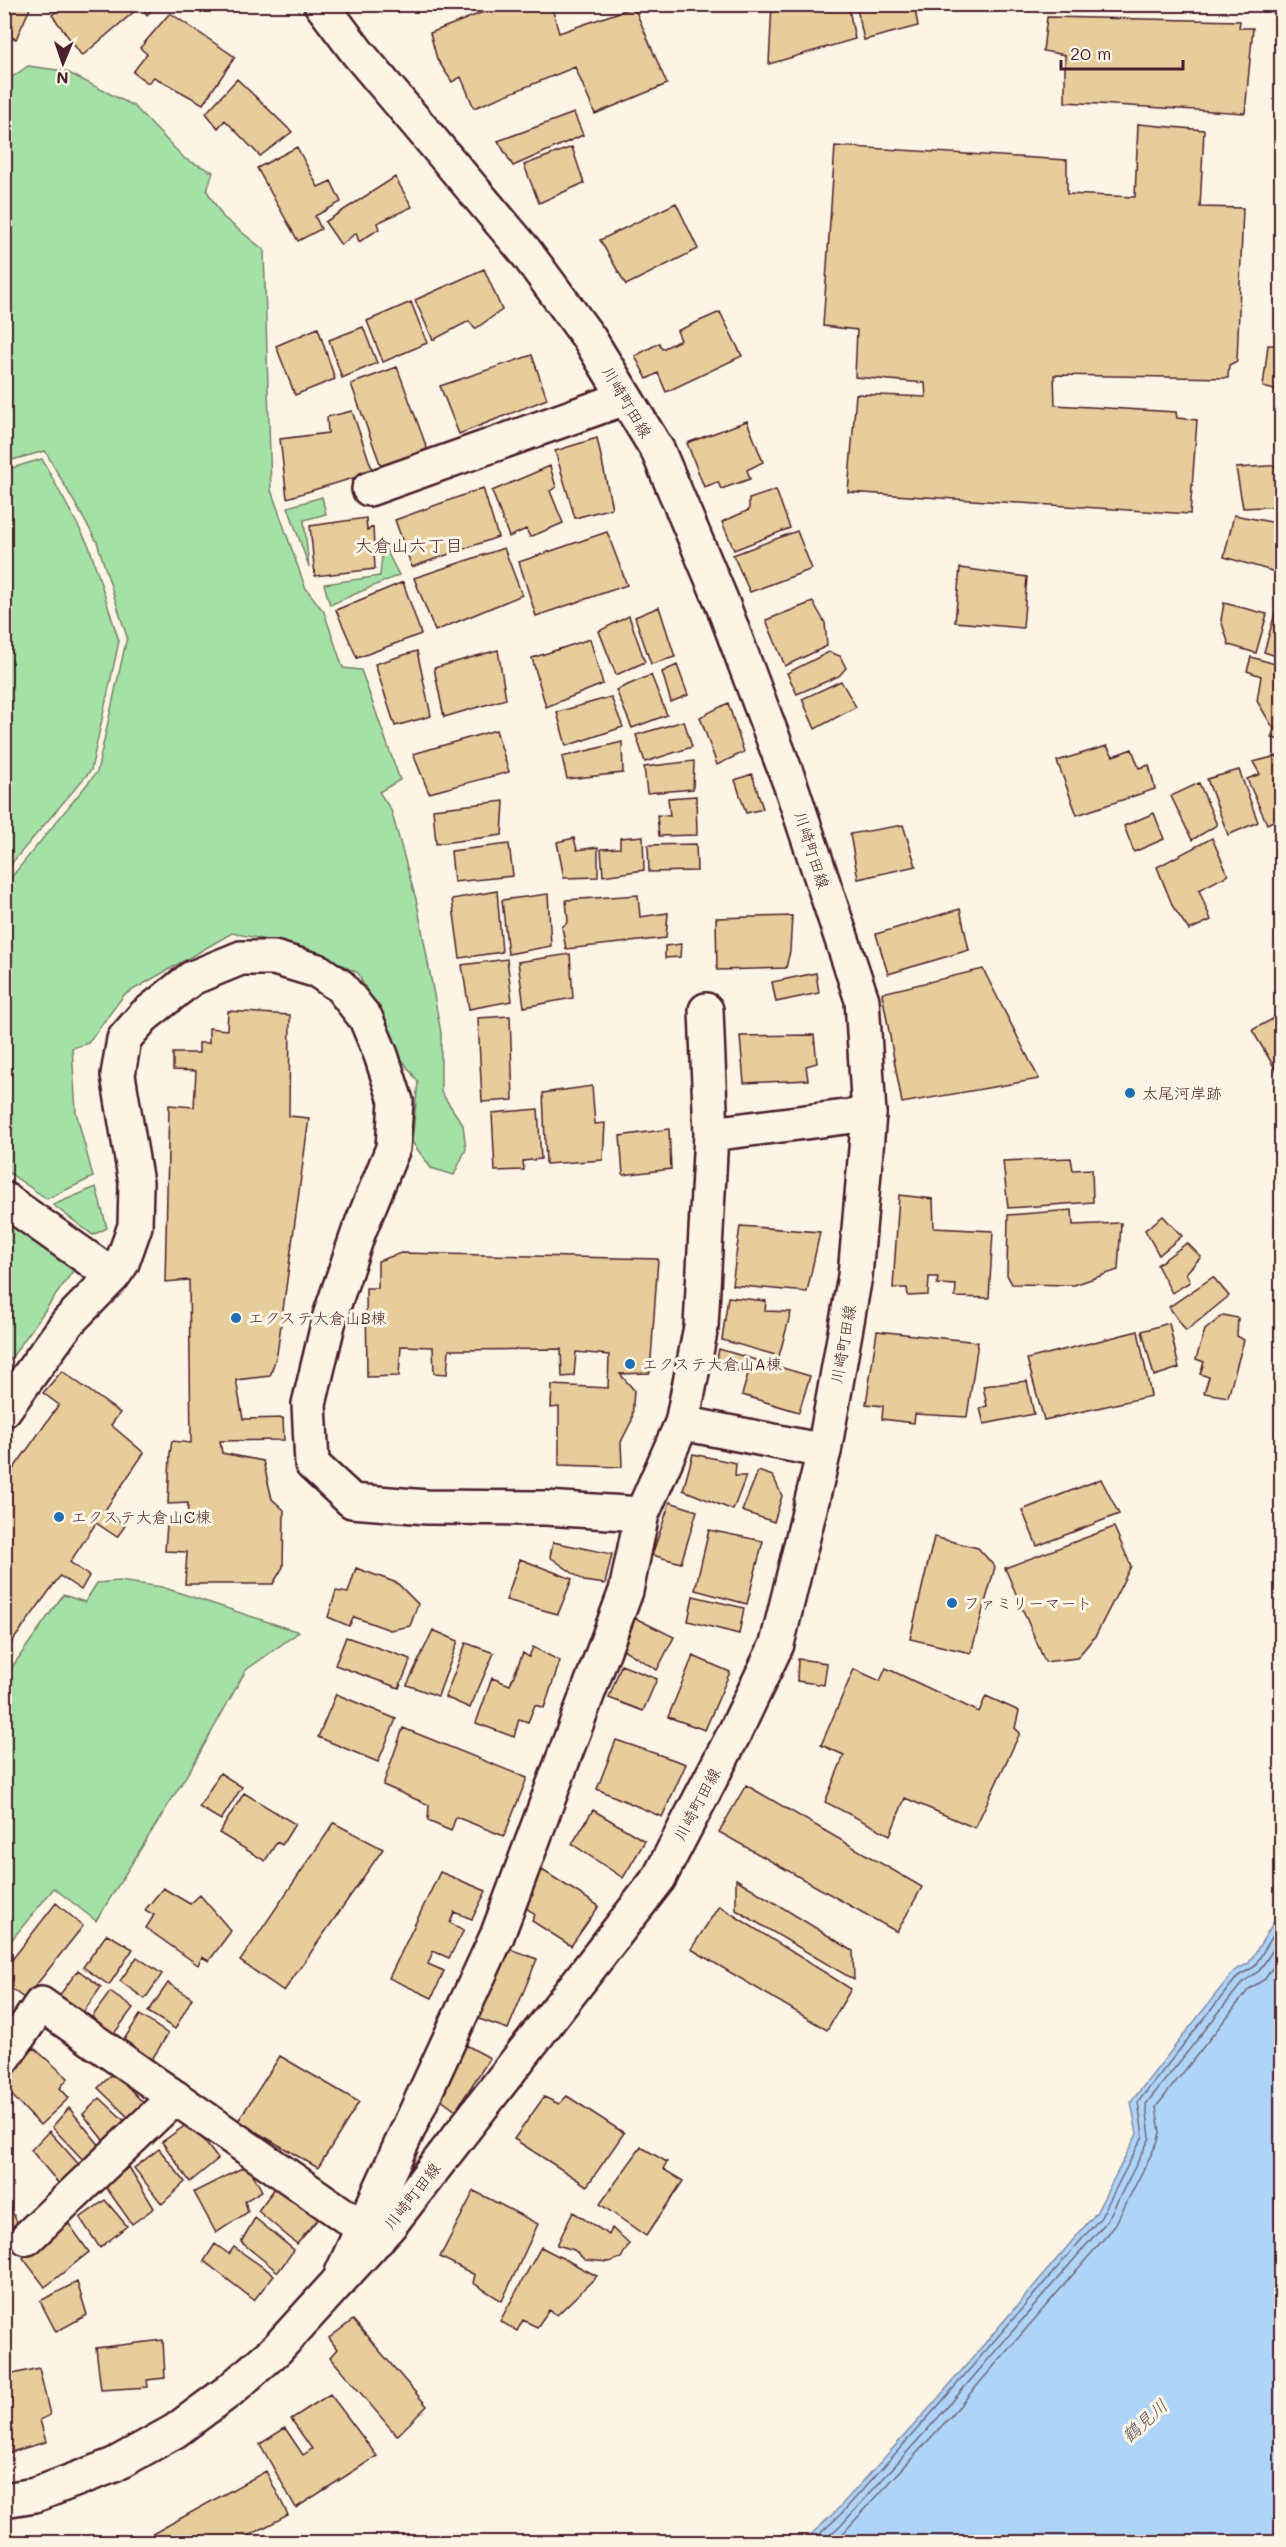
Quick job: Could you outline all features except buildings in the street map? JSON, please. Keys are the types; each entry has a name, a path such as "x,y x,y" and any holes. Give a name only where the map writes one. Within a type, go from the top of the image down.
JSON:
{"street":[{"name":"川崎町田線","path":"4,2500 35,2495 114,2465 175,2431 229,2391 269,2356 336,2285 370,2234 659,1878 736,1730 777,1644 824,1451 855,1276 868,1114 862,1000 791,786 721,600 658,451 589,338 525,251 357,52 321,4"},
{"path":"369,489 625,398"},
{"path":"4,1410 68,1322 113,1276 122,1263 135,1226 136,1183 118,1075 124,1039 144,1016 192,978 240,958 274,958 318,971 340,986 366,1019 396,1101 393,1148 359,1231 330,1316 309,1404 312,1464 352,1501 427,1507 546,1508 642,1514"},
{"path":"4,2058 41,2004 370,2234 498,1936 626,1591 642,1514 682,1423 701,1327 711,1134 706,1010"},
{"path":"711,1134 868,1114"},
{"path":"4,1199 113,1276"},
{"path":"682,1423 824,1451"},
{"path":"27,2238 175,2097"}],"green space":[{"path":"28,66 65,71 134,106 185,159 213,172 207,191 223,217 264,250 271,490 305,587 324,612 343,668 361,670 400,780 379,792 391,810 417,903 441,1033 441,1092 463,1125 466,1149 454,1175 431,1168 412,1142 418,1082 396,1051 358,973 306,948 232,933 124,995 88,1043 72,1048 76,1112 93,1177 47,1199 5,1170 5,885 97,772 127,637 97,542 45,451 5,462 4,83"},
{"path":"42,459 89,546 119,641 91,770 5,871 5,470"},
{"path":"322,497 326,514 304,520 309,567 288,507"},
{"path":"383,544 399,575 330,605 324,584 380,576"},
{"path":"5,1183 92,1244 5,1367"},
{"path":"96,1187 107,1228 93,1235 53,1205"},
{"path":"119,1581 162,1587 299,1632 246,1670 193,1765 96,1921 54,1888 5,1948 5,1677 63,1595 85,1602 97,1583"}],"water":[{"name":"鶴見川","path":"1281,1910 1281,2542 803,2542 835,2512 934,2403 1096,2213 1137,2134 1131,2102 1234,1971 1249,1963"}],"place":[{"name":"太尾河岸跡","path":"1130,1093"},
{"name":"エクステ大倉山B棟","path":"236,1318"},
{"name":"エクステ大倉山A棟","path":"630,1364"},
{"name":"エクステ大倉山C棟","path":"59,1517"},
{"name":"ファミリーマート","path":"952,1603"}],"district":[{"name":"大倉山六丁目","path":"409,546"}]}
